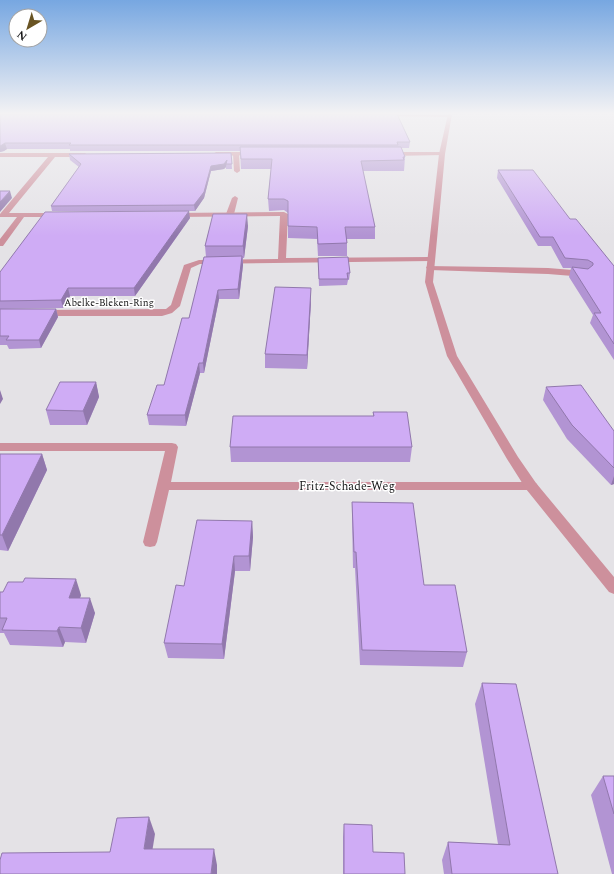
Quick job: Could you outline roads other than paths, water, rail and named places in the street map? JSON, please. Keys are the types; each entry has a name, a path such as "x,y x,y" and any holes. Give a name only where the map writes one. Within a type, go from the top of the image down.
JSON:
{"street":[{"path":"0,155 93,155"},
{"path":"1,216 53,155"},
{"path":"236,155 237,171"},
{"path":"442,155 429,282 452,356 513,459 531,486 614,588"},
{"path":"230,214 235,198"},
{"path":"170,215 284,214 282,261"},
{"path":"0,244 22,215"},
{"path":"1,216 69,215"},
{"name":"Abelke-Bleken-Ring","path":"31,313 162,313 169,311 174,306 187,267 199,262 282,261 431,264 585,274"},
{"path":"0,447 172,447 150,542"},
{"name":"Fritz-Schade-Weg","path":"163,486 531,486"}]}
